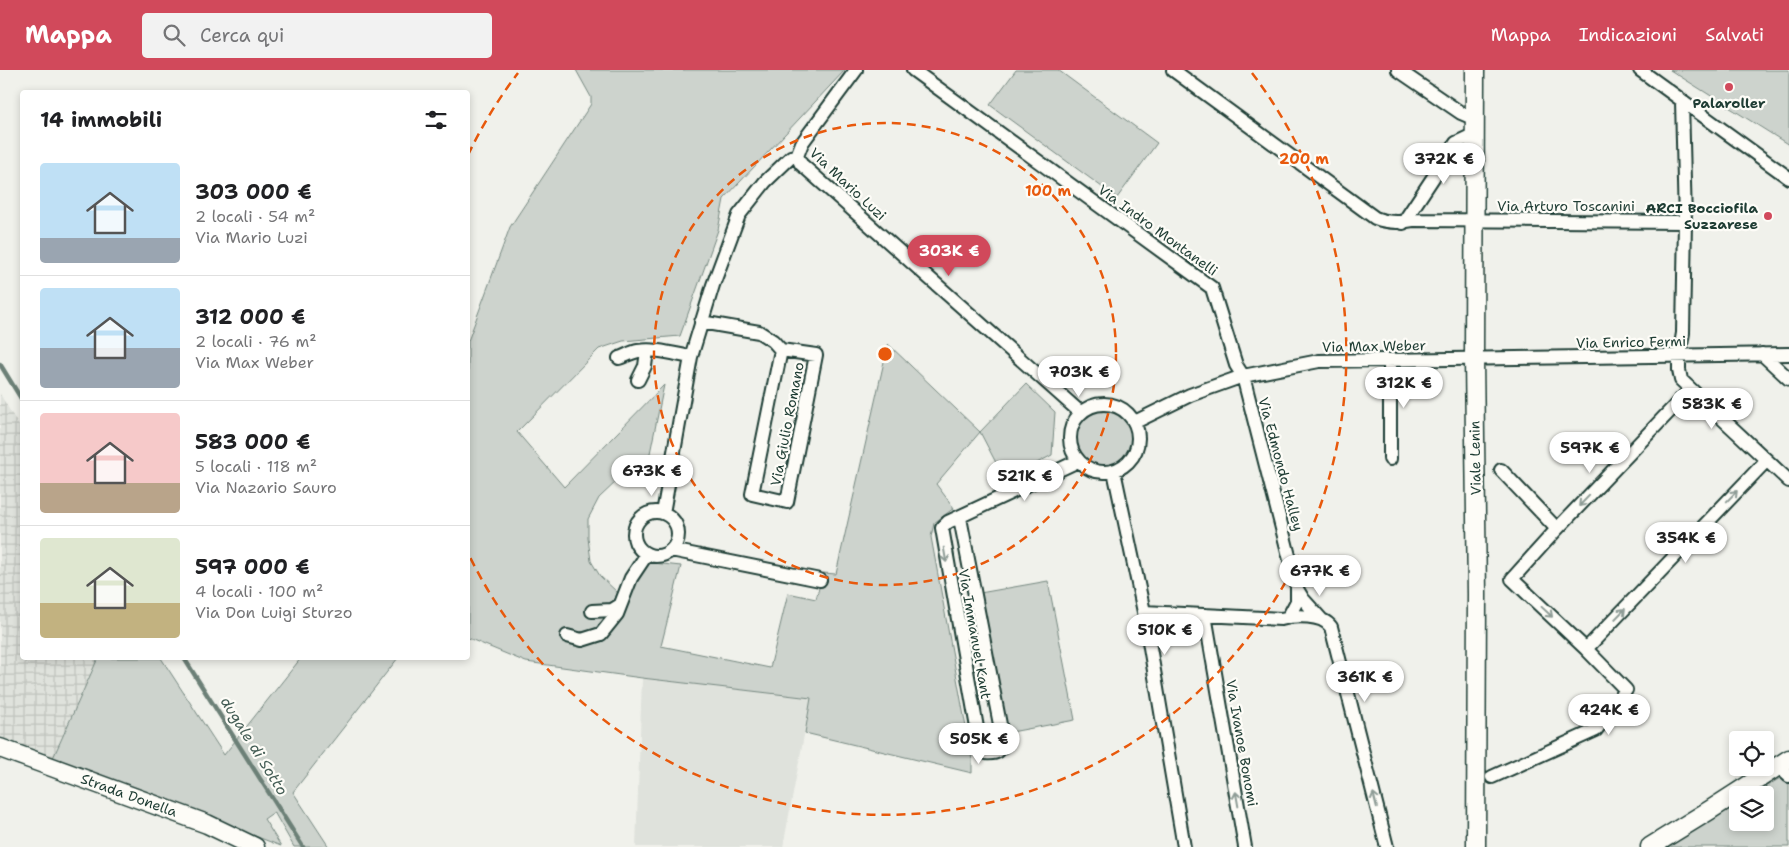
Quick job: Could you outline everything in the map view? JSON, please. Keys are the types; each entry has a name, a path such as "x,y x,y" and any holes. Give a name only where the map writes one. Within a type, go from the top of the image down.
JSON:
{"main road":[{"name":"Viale Lenin","path":"1475,70 1476,847"},
{"name":"Strada Donella","path":"0,748 212,826 255,847"},
{"path":"1650,847 1785,767"}],"street":[{"path":"663,513 691,357 700,322 739,215 765,182 792,157 797,156 799,148 856,70"},
{"name":"Via Indro Montanelli","path":"913,70 1212,288 1236,364 1243,376"},
{"name":"Via Arturo Toscanini","path":"1173,70 1375,218 1384,221 1685,222"},
{"path":"1398,70 1460,113 1475,126 1456,142 1403,222"},
{"path":"1640,70 1789,178"},
{"path":"1682,102 1685,222 1683,333 1679,357 1681,380 1789,481"},
{"name":"Via Mario Luzi","path":"797,156 801,164 1081,413"},
{"name":"Via Giulio Romano","path":"700,322 759,332 773,341 781,350 816,355 787,502 752,494 781,350"},
{"path":"619,358 638,351 656,351 691,357"},
{"path":"638,380 645,366 647,351"},
{"path":"1762,354 1789,380"},
{"name":"Via Enrico Fermi","path":"1474,359 1789,354"},
{"name":"Via Max Weber","path":"1135,422 1190,395 1243,376 1319,361 1474,359"},
{"path":"1390,360 1390,459"},
{"name":"Via Edmondo Halley","path":"1243,376 1298,589"},
{"path":"1492,777 1596,730 1626,690 1512,579 1557,529 1690,390"},
{"path":"1100,404 1111,404 1125,411 1135,422 1138,432 1136,452 1123,467 1114,471 1095,471 1078,461 1073,453 1070,443 1070,432 1074,421 1090,407 1100,404"},
{"name":"Via Immanuel Kant","path":"960,518 1003,740 998,753 986,753 980,746 942,528 945,524 1078,461"},
{"path":"1586,649 1766,461"},
{"path":"1501,470 1557,529"},
{"path":"1114,471 1144,612 1184,847"},
{"path":"650,513 663,513 669,516 676,526 677,539 671,550 660,556 648,554 642,550 635,539 636,526 639,520 650,513"},
{"path":"671,550 820,580"},
{"path":"567,636 582,640 601,634 617,614 631,578 648,554"},
{"path":"1289,616 1296,601 1298,589"},
{"path":"1298,589 1304,599 1331,627 1387,847"},
{"path":"592,611 612,610 620,605"},
{"path":"1144,612 1281,618 1289,616 1322,619"},
{"name":"Via Ivanoe Bonomi","path":"1205,615 1245,847"}],"shaded area":[{"path":"576,70 845,70 724,199 718,230 680,336 623,341 599,349 517,432 564,487 664,385 648,463 618,480 599,498 588,519 591,561 600,576 618,593 636,559 681,566 661,646 770,668 788,593 816,599 823,573 836,574 888,344 980,432 936,484 954,508 934,523 931,537 972,760 972,773 805,733 811,698 526,662 470,639 470,336 510,227 591,104 591,97"},
{"path":"1016,70 1058,70 1157,143 1117,198 990,105"},
{"path":"1670,70 1789,70 1789,145"},
{"path":"1026,384 1055,412 1052,455 1005,480 980,432"},
{"path":"0,394 20,428 20,660 97,660 53,758 0,738"},
{"path":"1104,408 1115,410 1128,421 1133,437 1131,448 1120,461 1104,466 1093,464 1080,453 1075,437 1077,426 1088,413"},
{"path":"1048,581 1075,720 1006,733 980,593"},
{"path":"97,660 162,660 224,755 299,660 396,660 293,792 329,847 294,847 274,812 264,819 281,846 53,758"},
{"path":"642,678 811,698 783,847 636,847"},
{"path":"1782,777 1789,783 1789,847 1663,847 1729,808 1729,831 1774,831 1774,786 1766,786"}],"waterway":[{"name":"dugale di Sotto","path":"0,364 20,397"},
{"name":"dugale di Sotto","path":"185,660 303,847"}],"place":[{"name":"Palaroller","path":"1729,87"},
{"name":"ARCI Bocciofila Suzzarese","path":"1768,216"}]}
